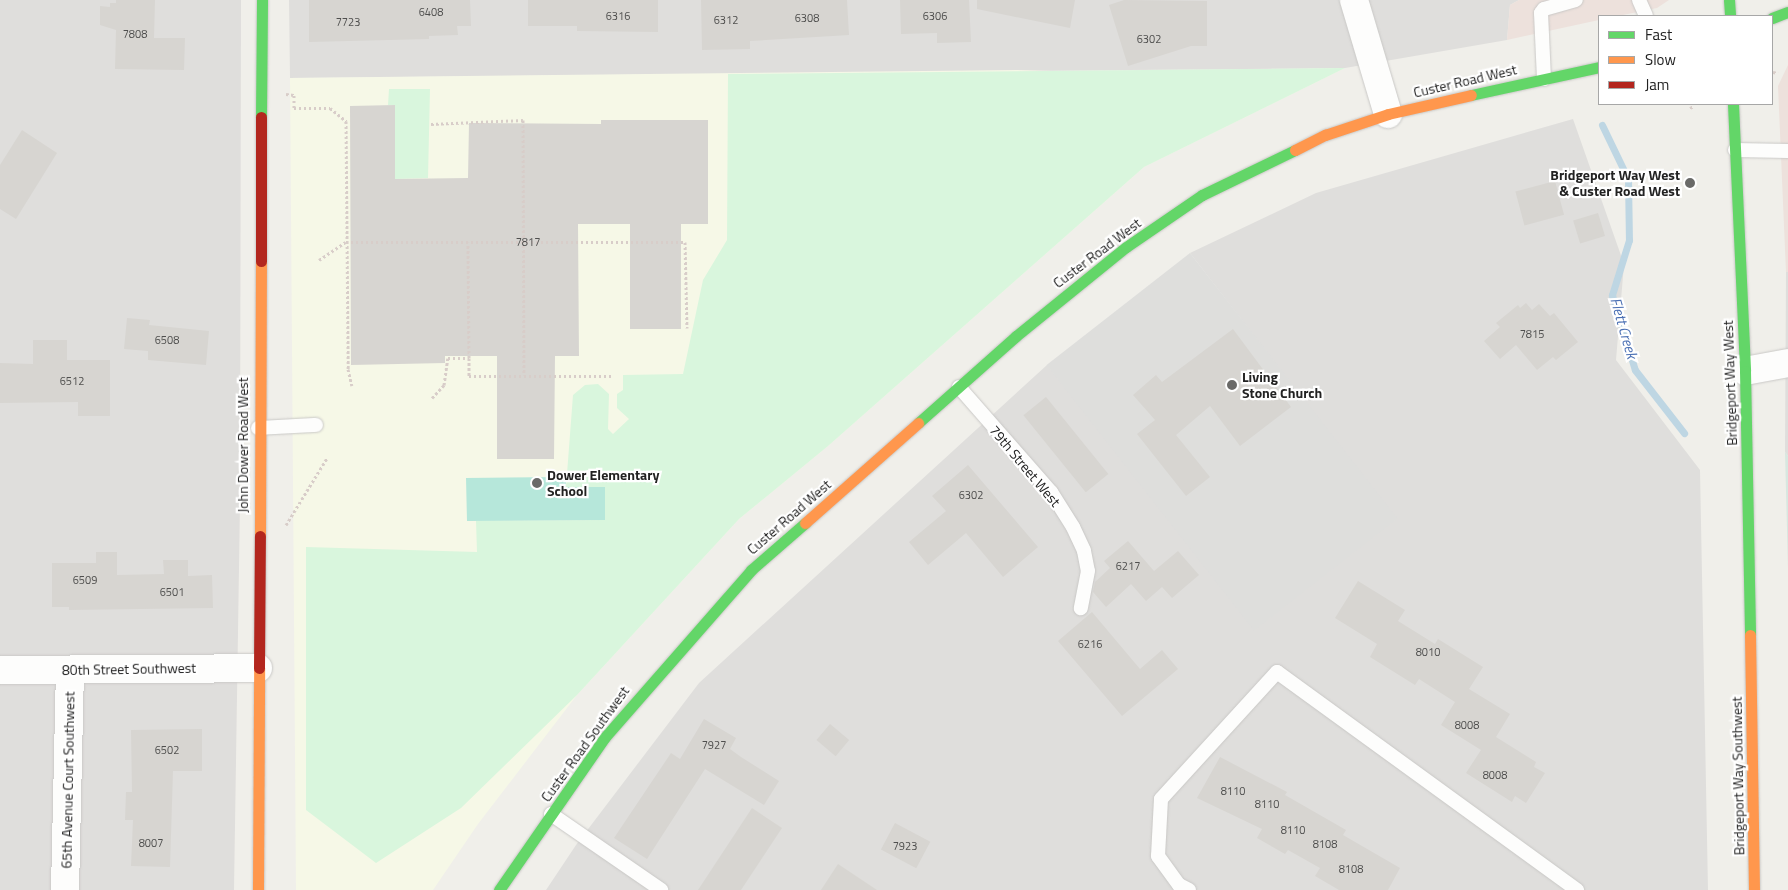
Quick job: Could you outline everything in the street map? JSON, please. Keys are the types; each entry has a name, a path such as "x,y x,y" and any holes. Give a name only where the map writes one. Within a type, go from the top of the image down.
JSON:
{"main road":[{"name":"John Dower Road West","path":"258,890 258,428 262,0"},
{"path":"1729,0 1730,15"},
{"path":"1773,18 1788,12"},
{"name":"Custer Road West","path":"704,622 751,570 959,387 1098,268 1202,195 1300,146 1388,114 1598,67"},
{"name":"Bridgeport Way West","path":"1733,105 1745,371 1752,662"},
{"name":"Custer Road Southwest","path":"499,890 605,737 704,622"},
{"name":"Bridgeport Way Southwest","path":"1752,662 1754,890"}],"street":[{"path":"1354,0 1388,114"},
{"path":"1745,371 1788,362"},
{"name":"80th Street Southwest","path":"0,670 258,668"},
{"name":"65th Avenue Court Southwest","path":"65,890 70,670"}],"lane":[{"path":"1544,79 1541,13 1544,8 1573,0"},
{"path":"1639,0 1646,15"},
{"path":"1735,150 1788,151"},
{"name":"79th Street West","path":"959,387 1051,492 1073,527 1084,551 1088,571 1081,608"},
{"path":"258,428 316,425"},
{"path":"1190,890 1179,885 1158,856 1161,799 1277,672 1577,890"},
{"path":"551,814 661,890"}],"path":[{"path":"1773,72 1778,73"},
{"path":"279,94 294,95 294,108 330,108 346,122 348,369 352,386"},
{"path":"1690,108 1694,106"},
{"path":"431,124 523,120 524,375"},
{"path":"319,260 348,242 685,242 687,328"},
{"path":"468,242 469,376 613,376"},
{"path":"432,398 444,385 448,358 469,358"},
{"path":"281,528 288,524 327,458"}],"shaded area":[{"path":"0,0 241,0 240,503 234,890 0,890"},
{"path":"289,0 1519,0 1510,5 1507,40 1345,68 290,78"},
{"path":"1519,0 1669,0 1657,8 1623,15 1598,15 1598,20 1507,40 1510,5"},
{"path":"1788,65 1788,272 1786,272 1778,86"},
{"name":"Dower Elementary School","path":"1345,68 1144,167 828,446 739,519 577,695 478,824 433,890 296,890 290,78 1017,70 1121,73"},
{"path":"1573,119 1624,264 1616,360 1700,470 1708,890 546,890 576,845 699,683 1047,365 1254,622 1396,519 1190,253 1316,193"},
{"path":"1190,253 1397,519 1254,631 1047,365"},
{"path":"1786,272 1788,272 1788,456 1785,452"},
{"path":"1785,452 1788,456 1788,569"}],"green space":[{"path":"1345,68 1144,167 828,446 739,519 577,695 461,808 376,863 306,810 306,547 477,552 476,521 605,520 566,487 573,395 585,385 598,384 609,394 608,429 613,434 629,419 617,408 617,394 623,390 623,375 683,374 703,280 727,240 728,74"},
{"path":"389,89 430,89 428,178 395,179 395,105 388,105"},
{"path":"566,477 566,487 605,487 605,520 467,521 466,478"}],"building":[{"path":"116,0 155,0 154,38 185,38 184,70 115,69 116,30 100,25 100,6 110,7 110,3 116,3"},
{"path":"309,0 470,0 471,26 457,26 458,35 429,36 429,39 309,42"},
{"path":"528,0 658,0 658,32 577,31 577,26 528,26"},
{"path":"701,0 847,0 849,35 750,41 750,49 702,50"},
{"path":"900,0 969,0 971,42 937,43 937,33 901,34"},
{"path":"977,0 1075,0 1070,28 977,9"},
{"path":"1124,0 1207,1 1207,46 1191,46 1128,66 1109,5"},
{"path":"395,105 395,179 468,178 469,123 601,124 601,120 708,120 708,224 681,224 681,329 630,329 630,224 578,224 579,356 555,356 554,459 497,459 497,356 445,356 445,363 351,365 350,106"},
{"path":"22,130 57,153 16,219 0,209 0,165"},
{"path":"1555,181 1564,215 1524,225 1515,192"},
{"path":"1598,213 1605,236 1580,244 1573,221"},
{"path":"1526,303 1532,310 1539,304 1550,316 1554,313 1578,342 1556,360 1553,357 1537,370 1516,345 1500,359 1484,341 1500,327 1496,323 1518,305 1520,308"},
{"path":"127,318 150,320 149,325 209,331 206,365 148,360 148,351 124,349"},
{"path":"1233,329 1291,407 1240,446 1210,406 1176,435 1210,477 1186,496 1137,434 1155,420 1133,395 1156,375 1162,382"},
{"path":"33,340 67,340 67,360 110,360 110,416 78,416 78,402 0,403 0,363 33,364"},
{"path":"1046,397 1108,474 1086,492 1023,415"},
{"path":"968,465 1038,547 1003,577 966,533 928,565 909,542 946,511 932,496"},
{"path":"1128,541 1154,571 1178,551 1199,575 1172,598 1162,587 1146,601 1131,584 1106,607 1093,592 1095,582 1110,568 1104,561"},
{"path":"96,552 117,552 117,575 164,574 163,560 188,560 188,576 212,575 213,608 69,610 69,607 52,607 52,563 96,563"},
{"path":"1358,581 1405,610 1398,621 1435,644 1438,639 1483,667 1469,689 1510,714 1496,737 1536,762 1534,767 1545,773 1526,803 1515,796 1512,802 1466,773 1481,750 1441,725 1455,702 1419,679 1415,685 1370,657 1377,644 1335,618"},
{"path":"1092,612 1140,669 1162,650 1178,669 1122,716 1058,641"},
{"path":"704,719 736,738 730,749 779,781 764,805 705,769 647,859 614,838 671,753 680,759"},
{"path":"830,724 849,740 836,756 817,740"},
{"path":"202,729 202,771 173,771 170,867 131,866 133,820 125,820 126,792 132,792 131,730"},
{"path":"1220,757 1287,792 1285,795 1346,830 1343,835 1400,868 1388,890 1339,890 1315,876 1320,868 1288,850 1285,854 1257,838 1262,829 1197,798"},
{"path":"752,808 782,828 741,890 698,890"},
{"path":"895,823 930,842 916,868 881,849"},
{"path":"838,864 877,890 821,890"}],"waterway":[{"name":"Flett Creek","path":"1602,125 1628,179 1629,240 1612,295 1635,370 1684,433"}],"traffic: fast":[{"path":"261,117 262,0"},
{"path":"1729,0 1730,15"},
{"path":"1773,18 1788,12"},
{"path":"1471,95 1598,67"},
{"path":"1733,105 1745,371 1750,635"},
{"path":"918,423 1016,336 1126,247 1202,195 1295,150"},
{"path":"499,890 605,737 751,570 805,523"}],"traffic: slow":[{"path":"1295,150 1325,135 1388,114 1471,95"},
{"path":"260,536 261,261"},
{"path":"805,523 918,423"},
{"path":"1750,635 1754,890"},
{"path":"258,890 259,668"}],"traffic: jam":[{"path":"261,117 261,261"},
{"path":"259,668 260,536"}],"place":[{"name":"Bridgeport Way West & Custer Road West","path":"1690,183"},
{"name":"Living Stone Church","path":"1232,385"},
{"name":"Dower Elementary School","path":"537,483"}]}
